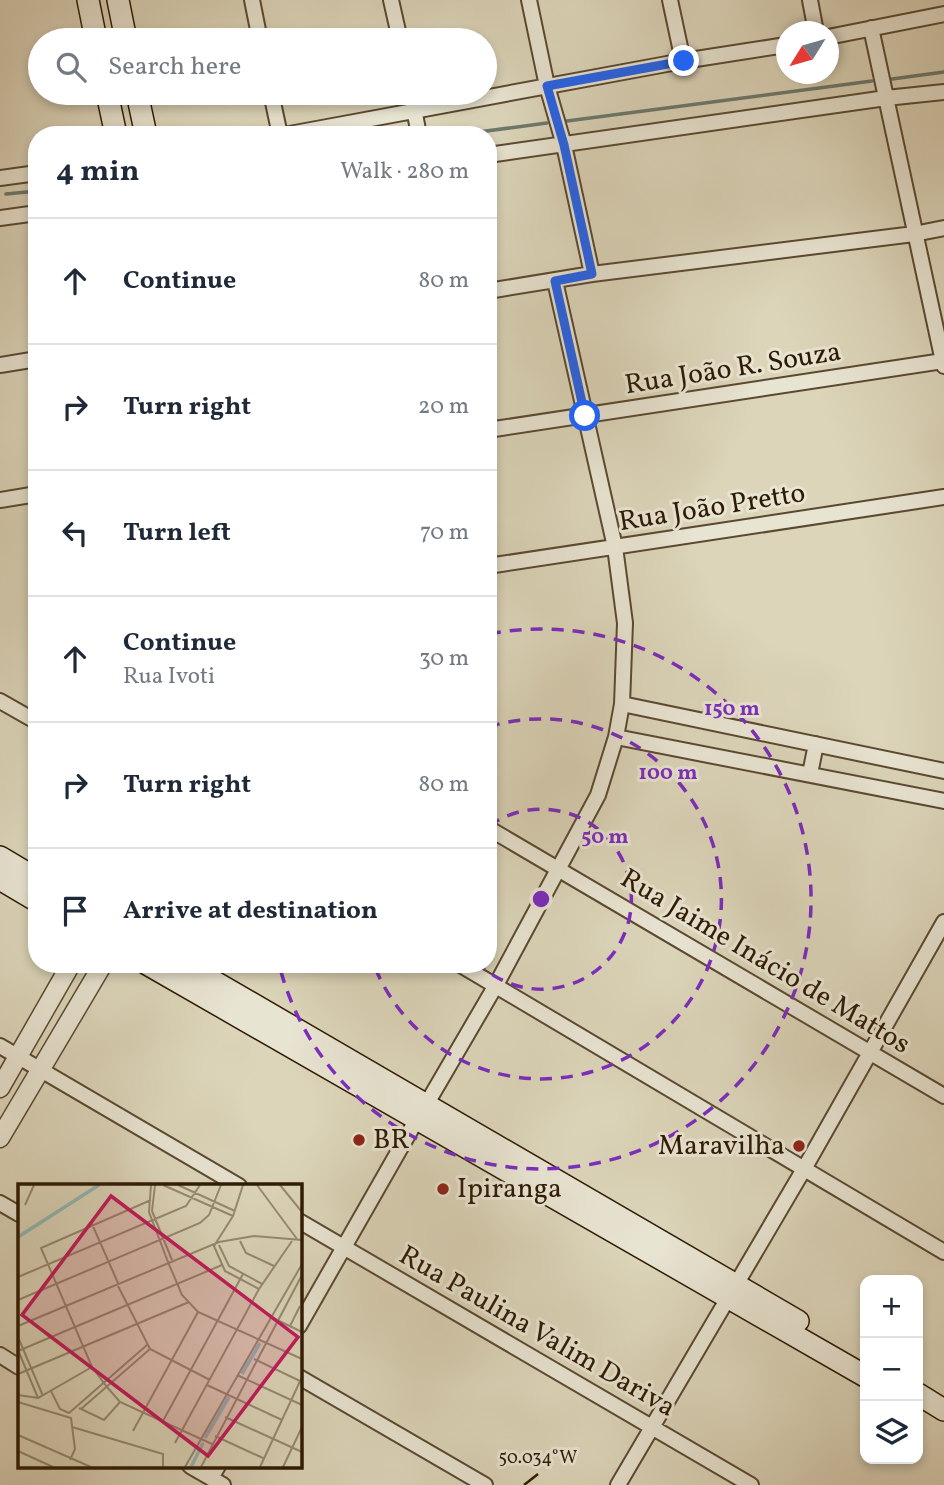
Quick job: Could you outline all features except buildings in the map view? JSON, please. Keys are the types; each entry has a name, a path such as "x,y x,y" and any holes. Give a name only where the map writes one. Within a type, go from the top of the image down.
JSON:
{"main road":[{"path":"88,0 94,28"},
{"path":"118,0 124,28"},
{"path":"110,105 114,126"},
{"path":"140,105 144,126"},
{"path":"0,857 28,874"},
{"path":"0,879 28,896"},
{"path":"164,973 422,1112 732,1291 860,1359"},
{"path":"198,973 422,1112"},
{"path":"732,1291 860,1373"},
{"path":"923,1397 944,1410"},
{"path":"923,1409 944,1422"}],"street":[{"path":"252,0 258,28"},
{"path":"391,0 397,28"},
{"path":"529,0 592,274"},
{"path":"670,0 684,61"},
{"path":"810,0 815,21"},
{"path":"839,35 944,14"},
{"path":"871,28 943,364"},
{"path":"497,95 776,47"},
{"path":"497,154 944,92"},
{"path":"274,105 280,126"},
{"path":"414,105 418,126"},
{"path":"330,126 442,105"},
{"path":"0,178 28,174"},
{"path":"0,216 28,214"},
{"path":"497,289 944,228"},
{"path":"301,1322 495,985 559,868 598,795 616,737 622,704 625,623 615,547 555,281"},
{"path":"0,365 28,360"},
{"name":"Rua João R. Souza","path":"497,429 943,364"},
{"path":"0,500 28,495"},
{"name":"Rua João Pretto","path":"497,565 944,497"},
{"path":"0,701 28,717"},
{"path":"622,704 944,771"},
{"path":"616,737 944,801"},
{"path":"810,774 816,744"},
{"name":"Rua Jaime Inácio de Mattos","path":"497,833 944,1096"},
{"path":"618,1485 943,928"},
{"path":"0,1088 66,973"},
{"path":"0,1138 98,973"},
{"path":"474,973 944,1252"},
{"path":"0,1046 236,1184"},
{"path":"0,1203 18,1213"},
{"name":"Rua Paulina Valim Dariva","path":"301,1222 751,1485"},
{"path":"0,1355 18,1366"},
{"path":"301,1378 485,1485"},
{"path":"195,1468 217,1476"}],"waterway":[{"path":"892,79 944,72"},
{"path":"567,121 872,81"},
{"path":"497,130 547,123"},
{"path":"6,194 28,192"}],"place":[{"name":"BR","path":"359,1140"},
{"name":"Maravilha","path":"799,1146"},
{"name":"Ipiranga","path":"443,1189"}],"route":[{"path":"585,416 555,281 592,274 564,145 547,86 684,61"}]}
